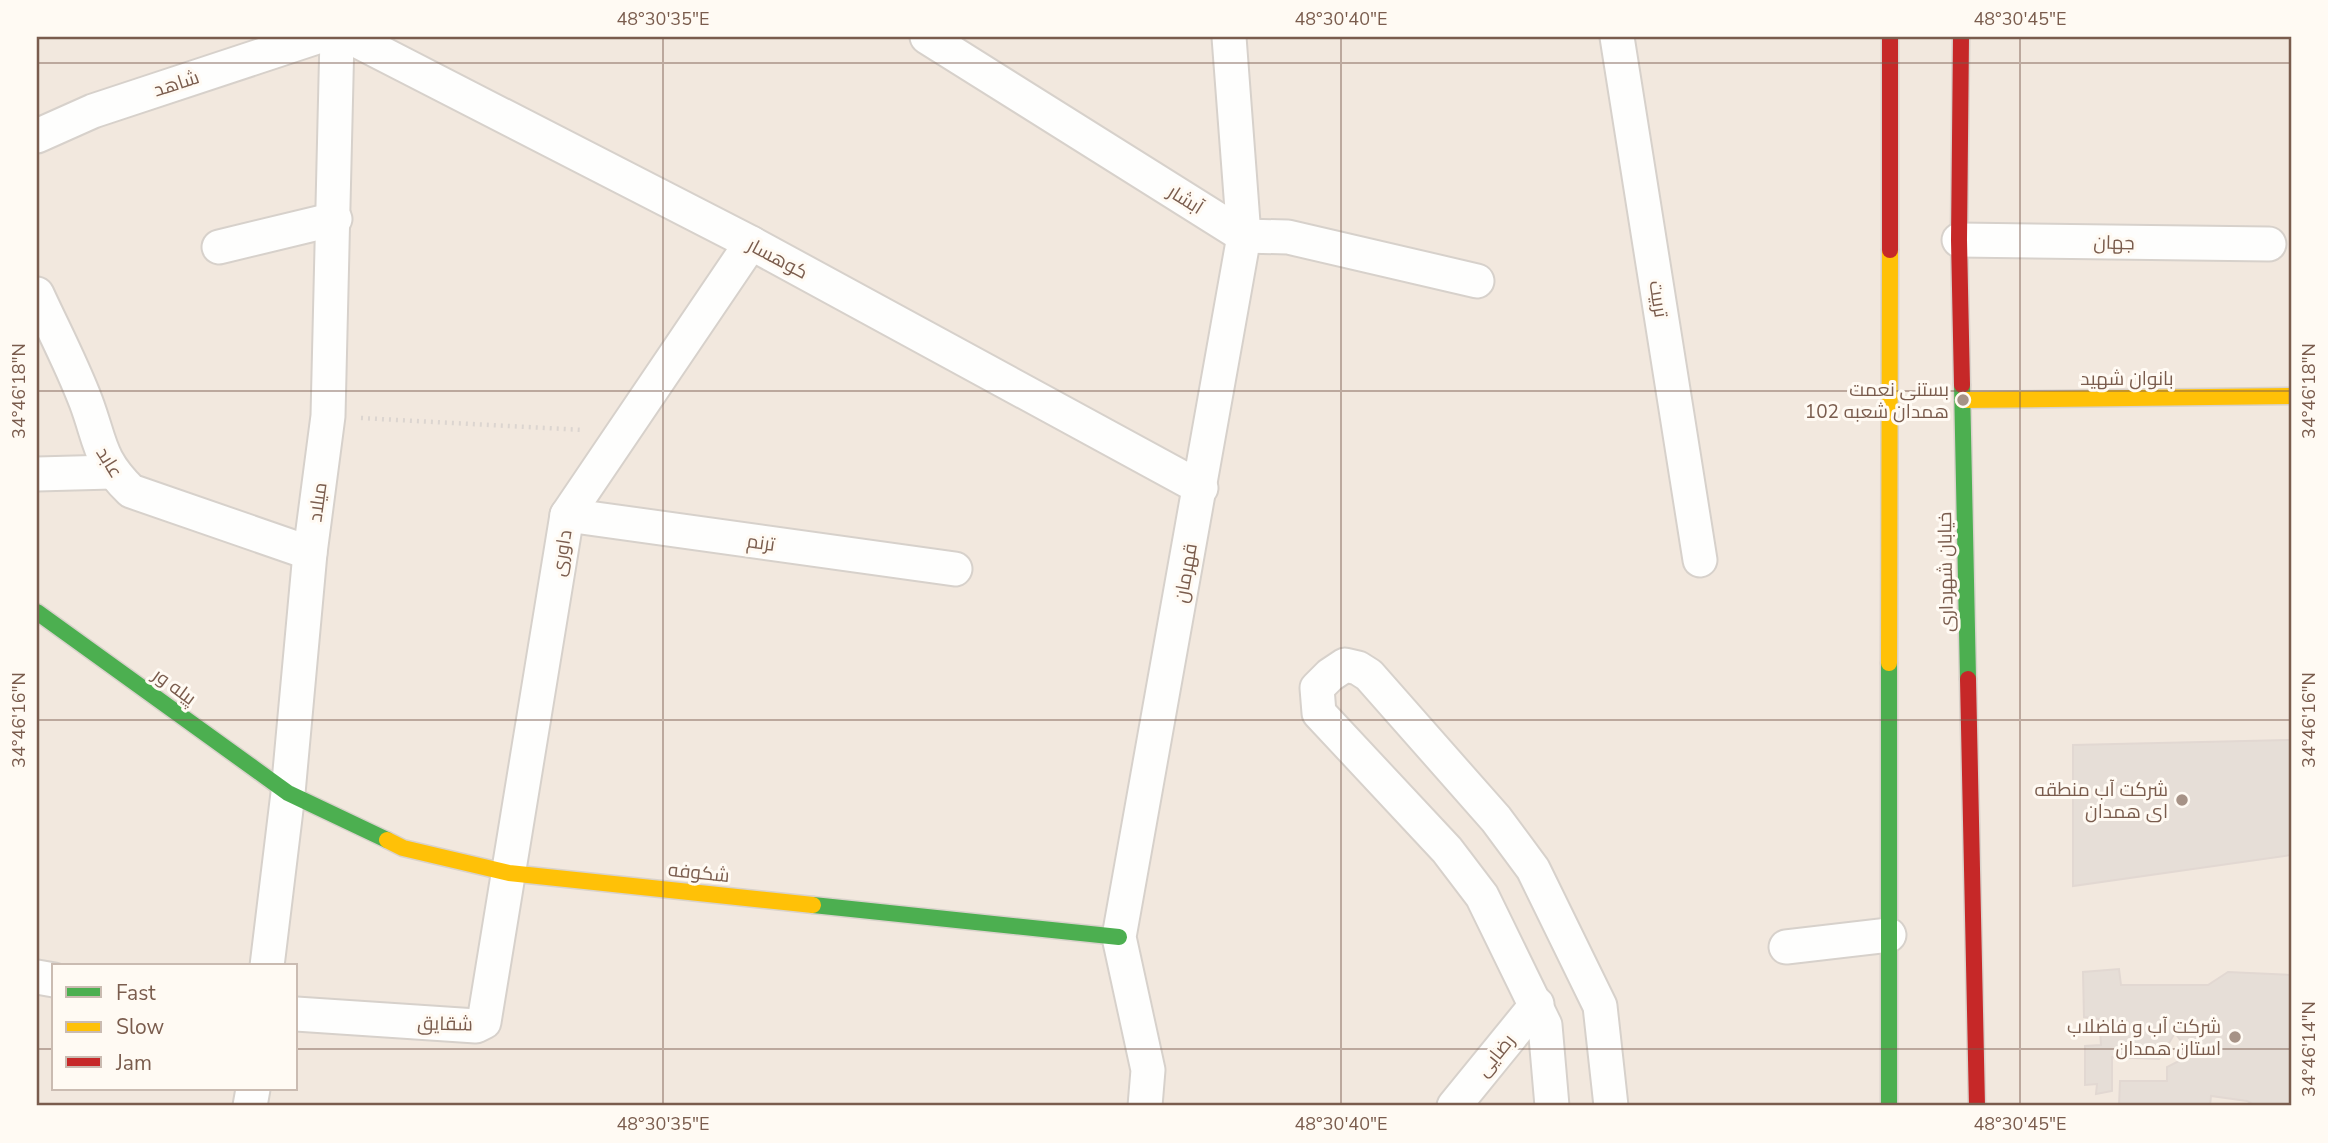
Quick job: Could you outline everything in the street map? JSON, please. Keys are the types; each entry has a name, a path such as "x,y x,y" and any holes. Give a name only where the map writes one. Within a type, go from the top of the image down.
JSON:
{"main road":[{"path":"1889,1106 1890,37"},
{"name":"خیابان شهرداری","path":"1961,37 1959,240 1977,1106"},
{"name":"بانوان شهید","path":"1963,400 2291,396"},
{"name":"پیله ور","path":"37,612 288,793"},
{"name":"شکوفه","path":"288,793 403,848 509,873 1119,937"}],"street":[{"name":"شاهد","path":"37,136 93,111 317,37"},
{"name":"میلاد","path":"268,964 288,793 310,553 328,416 335,219 337,37"},
{"name":"کوهسار","path":"350,37 751,243 1201,488"},
{"name":"آبشار","path":"927,37 1244,236"},
{"name":"قهرمان","path":"1144,1106 1148,1070 1119,937 1244,236 1229,37"},
{"name":"تربیت","path":"1617,37 1700,561"},
{"path":"219,247 335,219"},
{"path":"1244,236 1288,237 1477,281"},
{"name":"جهان","path":"1959,240 2269,244"},
{"name":"داوری","path":"509,873 567,515 751,243"},
{"name":"عابد","path":"37,294 86,402 97,444 112,472 131,491 310,553"},
{"path":"37,474 112,472"},
{"name":"ترنم","path":"567,515 955,569"},
{"path":"1552,1106 1545,1025 1482,896 1447,850 1319,713 1317,688 1345,665 1358,668 1369,675 1496,819 1533,869 1600,1006 1611,1106"},
{"name":"شقایق","path":"298,1014 476,1026 484,1022 509,873"},
{"path":"1786,947 1889,934"},
{"name":"رضایی","path":"1454,1106 1537,1004"}],"path":[{"path":"328,416 625,430"}],"shaded area":[{"path":"37,37 2291,37 2291,1106 37,1106"}],"building":[{"name":"شرکت آب منطقه ای همدان","path":"2291,740 2291,855 2073,886 2073,745"},
{"name":"شرکت آب و فاضلاب استان همدان","path":"2119,969 2121,985 2208,985 2228,972 2291,975 2291,1106 2256,1106 2247,1101 2211,1096 2210,1106 2119,1106 2120,1081 2167,1081 2167,1067 2181,1060 2184,1045 2175,1033 2159,1059 2112,1057 2112,1091 2096,1094 2097,1084 2085,1085 2085,1046 2101,1045 2099,1019 2084,1017 2083,972"}],"traffic: fast":[{"path":"1962,385 1968,679"},
{"path":"37,612 288,793 387,840"},
{"path":"1889,663 1889,1106"},
{"path":"813,905 1119,937"}],"traffic: slow":[{"path":"1889,663 1890,250"},
{"path":"1963,400 2291,396"},
{"path":"387,840 403,848 509,873 813,905"}],"traffic: jam":[{"path":"1890,37 1890,250"},
{"path":"1961,37 1959,240 1962,385"},
{"path":"1968,679 1977,1106"}],"place":[{"name":"بستنی نعمت همدان شعبه 102","path":"1963,400"},
{"name":"شرکت آب منطقه ای همدان","path":"2182,800"},
{"name":"شرکت آب و فاضلاب استان همدان","path":"2235,1037"}]}
